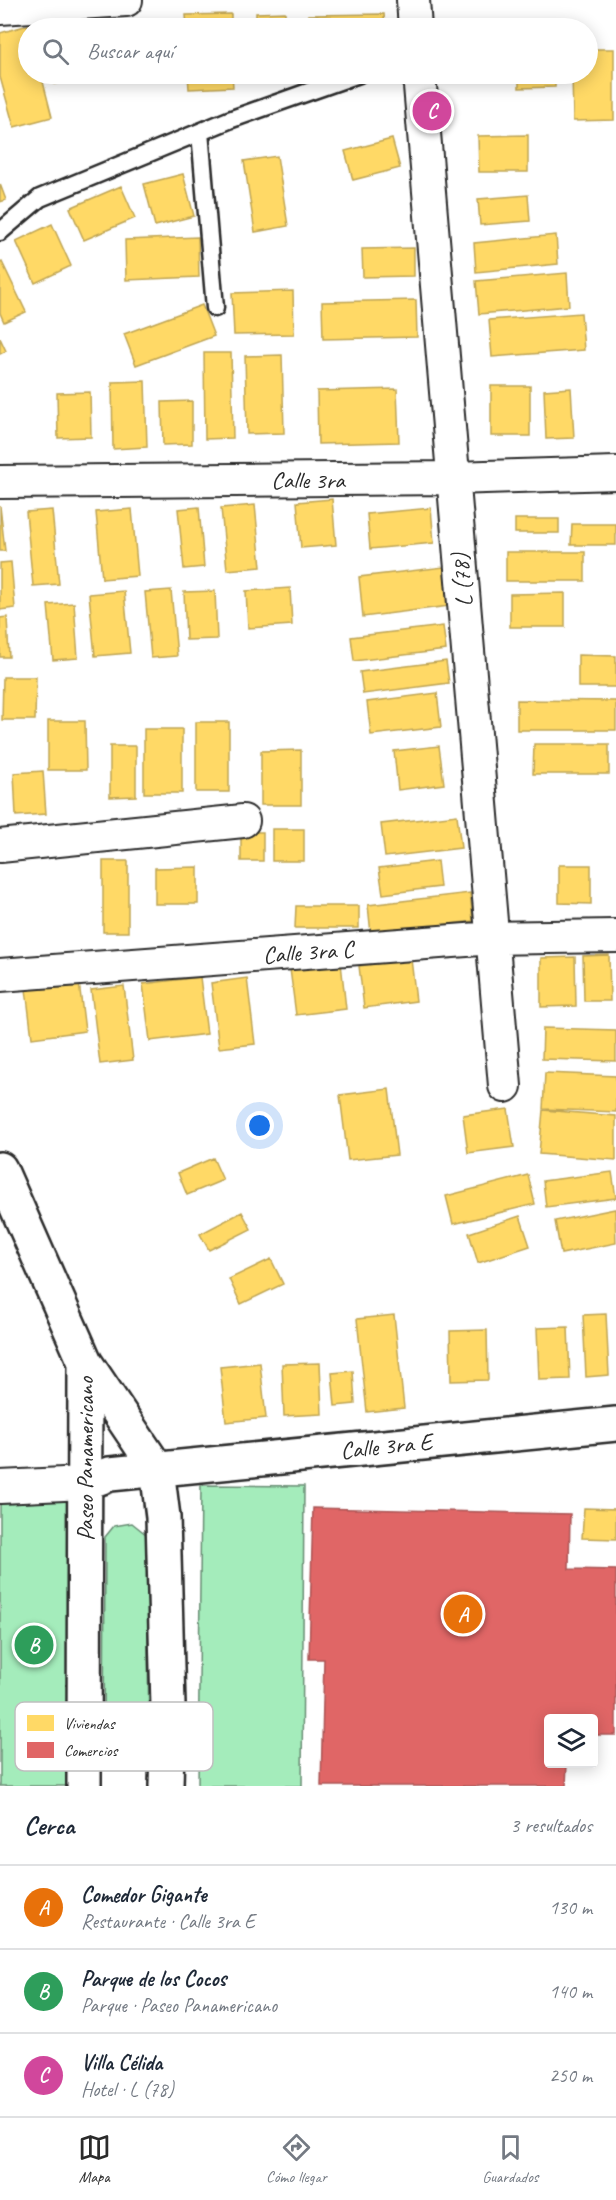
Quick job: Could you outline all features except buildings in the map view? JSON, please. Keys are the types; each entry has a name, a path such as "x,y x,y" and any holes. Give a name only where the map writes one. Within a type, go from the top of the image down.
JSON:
{"street":[{"path":"0,8 126,0"},
{"path":"413,0 415,18"},
{"name":"L (78)","path":"420,84 506,1086"},
{"name":"Calle 3ra","path":"0,482 454,478 616,473"},
{"path":"0,846 243,821"},
{"name":"Calle 3ra C","path":"0,975 493,938 616,936"},
{"path":"0,1169 85,1362"},
{"name":"Paseo Panamericano","path":"85,1362 157,1469 163,1517 168,1702"},
{"name":"Paseo Panamericano","path":"84,1702 85,1362"},
{"name":"Calle 3ra E","path":"85,1483 110,1474 616,1424"},
{"path":"0,1487 85,1483"},
{"name":"Paseo Panamericano","path":"84,1771 84,1786"},
{"name":"Paseo Panamericano","path":"166,1771 166,1786"}],"lane":[{"path":"0,232 40,198 200,132 332,84"},
{"path":"200,132 215,308"}],"green space":[{"path":"201,1485 304,1486 302,1786 198,1786 198,1771 213,1771 213,1702 199,1702"},
{"path":"70,1500 67,1702 15,1702 15,1771 66,1771 66,1786 0,1786 0,1504"},
{"path":"132,1523 147,1535 149,1702 104,1702 105,1537 114,1526"}],"place":[{"name":"Villa Célida","path":"432,111"},
{"name":"Comedor Gigante","path":"463,1614"},
{"name":"Parque de los Cocos","path":"34,1645"}]}
